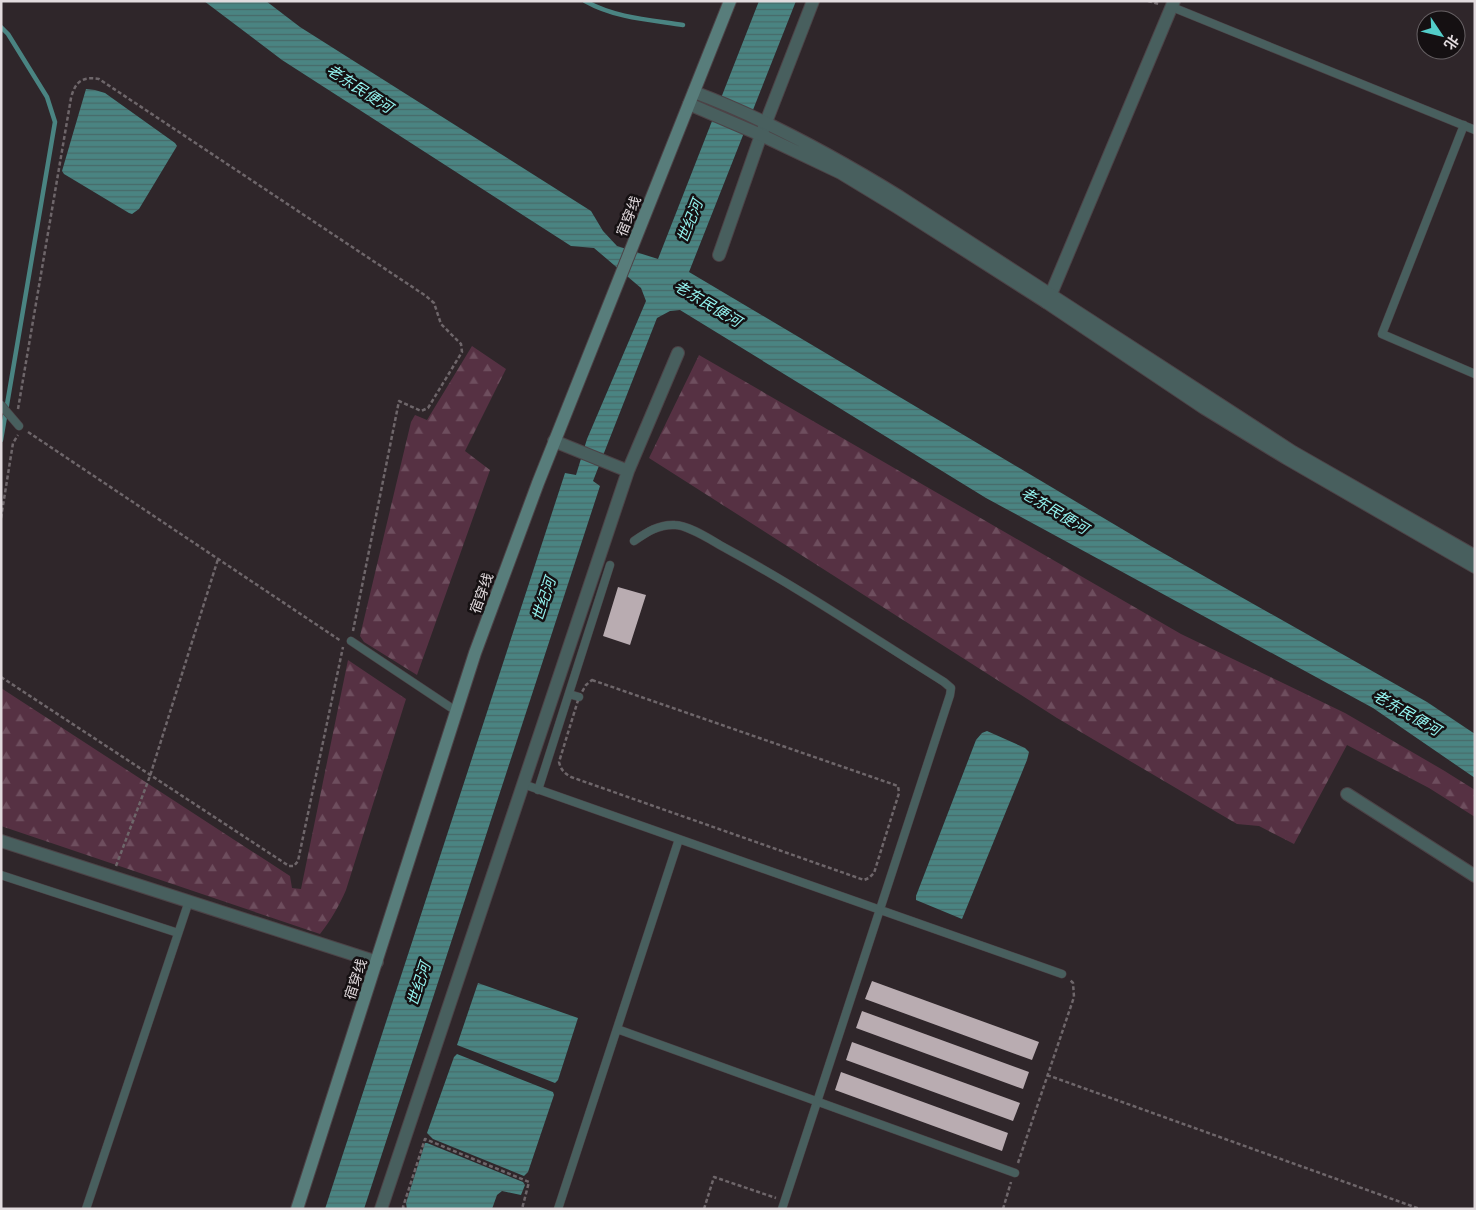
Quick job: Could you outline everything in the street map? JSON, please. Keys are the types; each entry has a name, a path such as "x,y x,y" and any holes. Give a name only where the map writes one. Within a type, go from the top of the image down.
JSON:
{"main road":[{"name":"宿穿线","path":"296,1209 475,653 554,441 730,1"}],"street":[{"path":"720,255 759,127 813,1"},
{"path":"1048,298 1173,4"},
{"path":"694,92 711,98 841,173 1048,298 1293,452 1475,556"},
{"path":"689,104 705,111 759,127"},
{"path":"1048,298 1204,408 1286,458 1475,567"},
{"path":"381,1209 628,471 678,354"},
{"path":"554,441 628,471"},
{"path":"1347,794 1475,876"},
{"path":"1,841 377,962"}],"lane":[{"path":"1173,4 1475,130"},
{"path":"1464,125 1382,334 1475,374"},
{"path":"1,405 22,428"},
{"path":"634,541 649,530 677,524 696,532 768,571 951,688 782,1209"},
{"path":"538,790 610,565"},
{"path":"351,640 456,711"},
{"path":"569,694 579,698"},
{"path":"523,784 1062,974"},
{"path":"558,1209 679,839"},
{"path":"1,875 178,933"},
{"path":"86,1209 189,901"},
{"path":"617,1029 1014,1173"}],"path":[{"path":"1,677 279,861 289,866 294,866 298,861 343,648 346,645 22,428 16,422 71,98 74,88 80,80 90,77 99,79 418,291 434,303 441,324 462,344 462,352 428,408 420,411 399,402 351,640"},
{"path":"1,518 13,443 22,428"},
{"path":"112,877 150,776 218,559"},
{"path":"592,680 898,786 899,794 874,873 870,878 864,880 564,773 559,762 579,698 586,685 592,680"},
{"path":"1002,1209 1074,998 1073,984 1062,974"},
{"path":"1047,1075 1420,1209"},
{"path":"404,1209 403,1207 424,1139 530,1182 522,1209"},
{"path":"704,1209 714,1177 784,1200"}],"green space":[{"path":"472,346 506,369 465,451 490,470 417,675 364,642 360,636 411,422 415,415 427,420"},
{"path":"699,355 1181,634 1345,713 1443,770 1475,790 1475,817 1429,788 1347,745 1294,844 1259,826 1237,824 1057,718 649,458"},
{"path":"348,660 406,699 346,890 341,902 320,934 1,826 1,688 290,876 292,888 301,889"}],"water":[{"path":"204,1 266,1 300,27 591,211 603,231 617,246 658,259 759,1 796,1 689,272 1149,545 1427,702 1475,734 1475,778 1373,708 986,498 680,310 670,311 657,318 593,481 600,486 364,1209 325,1209 565,473 576,475 587,439 646,301 641,288 594,248 571,246 282,60"},
{"path":"86,89 105,93 177,146 139,209 132,214 64,174 62,171"},
{"path":"987,731 1025,748 1029,752 962,919 916,900 916,896 976,740 982,733"},
{"path":"478,983 578,1018 558,1080 555,1083 457,1045"},
{"path":"457,1054 553,1092 554,1095 528,1172 524,1176 433,1139 427,1133 454,1057"},
{"path":"425,1143 523,1182 525,1185 521,1195 502,1191 497,1195 492,1209 407,1209 406,1203"}],"building":[{"path":"618,587 646,595 630,645 603,636"},
{"path":"872,981 1039,1042 1032,1060 865,999"},
{"path":"862,1011 1029,1072 1023,1089 856,1028"},
{"path":"852,1042 1020,1103 1013,1121 846,1060"},
{"path":"841,1072 1008,1133 1002,1151 835,1090"}],"waterway":[{"path":"585,1 620,15 683,25"},
{"path":"1,27 8,34 47,97 55,122 1,440"}],"water label":[{"name":"老东民便河","path":"360,88"},
{"name":"世纪河","path":"689,221"},
{"name":"老东民便河","path":"708,303"},
{"name":"老东民便河","path":"1055,510"},
{"name":"世纪河","path":"543,599"},
{"name":"老东民便河","path":"1407,712"},
{"name":"世纪河","path":"418,984"}]}
